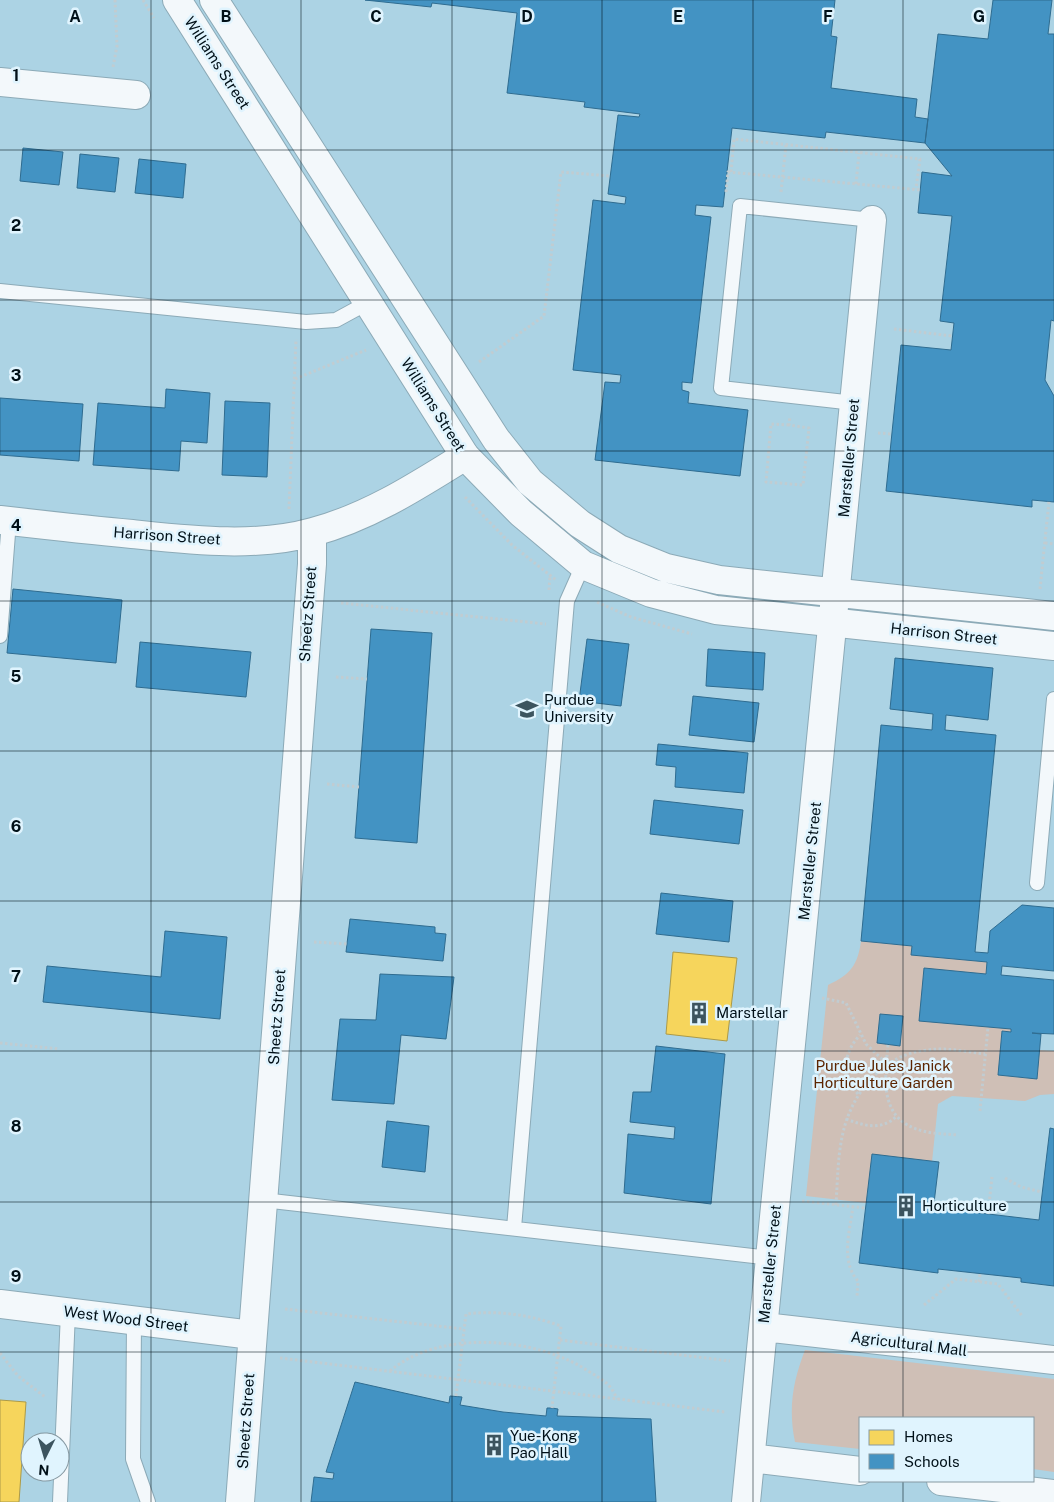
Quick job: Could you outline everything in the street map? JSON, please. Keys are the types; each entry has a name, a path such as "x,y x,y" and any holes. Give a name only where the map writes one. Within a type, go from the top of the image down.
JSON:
{"street":[{"name":"Williams Street","path":"177,0 465,456 521,514 583,565 651,593 716,610 834,622"},
{"name":"Williams Street","path":"214,0 496,439 530,482 580,524 619,549 666,568 719,580 836,592"},
{"path":"0,82 136,95"},
{"name":"Marsteller Street","path":"746,1502 834,622 872,220"},
{"name":"Harrison Street","path":"4,521 195,541 258,540 312,533 350,520 400,497 465,456"},
{"name":"Sheetz Street","path":"240,1502 312,564 312,533"},
{"name":"Harrison Street","path":"836,592 1047,605"},
{"name":"Harrison Street","path":"834,622 1054,646"},
{"name":"West Wood Street","path":"0,1304 252,1334"},
{"name":"Agricultural Mall","path":"764,1327 1054,1360"},
{"path":"750,1458 859,1471"},
{"path":"950,1482 1054,1494"}],"lane":[{"path":"854,403 722,388 740,206 872,220"},
{"path":"0,291 297,321 326,322 336,320 369,302"},
{"path":"0,636 4,521"},
{"path":"514,1228 567,601 583,565"},
{"path":"1037,883 1054,699"},
{"path":"263,1200 770,1258"},
{"path":"60,1502 68,1312"},
{"path":"134,1320 133,1459 148,1502"}],"path":[{"path":"113,68 117,46 115,0"},
{"path":"725,200 728,172 731,172 734,139 920,159 918,190 731,172"},
{"path":"779,211 786,145"},
{"path":"856,184 860,153"},
{"path":"479,362 544,316 561,172 610,176"},
{"path":"289,508 297,321"},
{"path":"894,329 952,336"},
{"path":"295,379 368,349"},
{"path":"789,426 790,413 799,414"},
{"path":"772,424 789,426 809,428 803,485 766,482 772,424"},
{"path":"874,432 892,434"},
{"path":"1047,605 1045,543 1049,501"},
{"path":"1045,543 1054,544"},
{"path":"341,603 546,624"},
{"path":"336,677 367,679"},
{"path":"327,784 359,787"},
{"path":"314,942 347,944"},
{"path":"822,998 846,1003 860,1034 873,1053 886,1063"},
{"path":"980,1111 988,1027"},
{"path":"858,1094 851,1087 846,1069 848,1052 860,1034"},
{"path":"0,1043 59,1049"},
{"path":"888,1045 885,1092 888,1102 897,1116 912,1127 923,1131 958,1135"},
{"path":"836,1204 840,1141 846,1119 858,1094 886,1063 930,1049 985,1054"},
{"path":"846,1119 872,1126 890,1122 897,1116"},
{"path":"988,1214 992,1177"},
{"path":"1005,1178 1021,1187 1042,1192"},
{"path":"802,1201 865,1208"},
{"path":"853,1206 848,1252 850,1271 858,1281 857,1297"},
{"path":"979,1282 980,1274"},
{"path":"924,1305 956,1279 998,1284 1023,1317"},
{"path":"285,1309 464,1329"},
{"path":"456,1396 466,1314 485,1312 514,1314 541,1319 561,1326 552,1408"},
{"path":"560,1340 730,1360"},
{"path":"389,1371 398,1364 430,1350 484,1342 511,1344 558,1355 582,1366 611,1386 617,1399"},
{"path":"0,1353 18,1376 50,1400"},
{"path":"280,1358 726,1412"}],"green space":[{"name":"Purdue Jules Janick Horticulture Garden","path":"861,941 912,946 912,955 987,962 1011,1029 1011,1032 1002,1031 998,1075 1037,1079 1039,1050 1054,1051 1054,1094 1040,1095 1025,1101 952,1096 938,1104 932,1162 866,1203 806,1196 828,985 842,977 852,968 858,957"},
{"path":"805,1350 1054,1379 1054,1472 1034,1469 1034,1417 859,1417 859,1449 795,1442 792,1406 797,1373"}],"building: Homes":[{"name":"Marstellar","path":"673,952 737,958 727,1041 666,1034"},
{"path":"0,1400 26,1402 24,1432 20,1432 19,1502 0,1502"}],"building: Schools":[{"path":"365,0 835,0 831,36 837,37 831,88 917,99 915,117 928,119 925,143 826,132 825,138 732,128 723,207 696,205 695,215 711,217 692,383 682,382 682,390 689,392 688,403 748,410 740,476 595,460 605,382 620,383 621,375 573,370 593,200 625,204 626,197 608,194 618,115 639,117 640,114 584,107 585,102 507,93 517,13 432,3 431,7"},
{"path":"993,0 1052,0 1048,34 1054,34 1054,321 1051,320 1045,380 1054,396 1054,502 1032,500 1032,507 886,491 901,345 951,350 954,323 940,321 952,216 918,213 922,172 952,176 925,143 938,34 988,39"},
{"path":"23,148 63,152 59,185 20,181"},
{"path":"80,154 119,158 115,192 77,188"},
{"path":"139,159 186,164 183,198 135,193"},
{"path":"166,389 210,393 207,443 181,441 179,471 93,465 98,403 165,408"},
{"path":"0,398 83,404 79,461 0,455"},
{"path":"225,401 270,403 267,477 222,475"},
{"path":"13,589 122,600 116,663 7,653"},
{"path":"371,629 432,633 417,843 355,838"},
{"path":"587,639 629,644 621,706 579,701"},
{"path":"140,642 251,652 246,697 136,687"},
{"path":"708,649 765,653 763,690 706,686"},
{"path":"895,658 993,668 988,720 946,715 945,730 996,735 975,952 988,953 990,931 1022,905 1054,908 1054,971 1002,966 1001,975 1054,980 1054,1034 1032,1033 1041,1034 1037,1079 998,1075 1002,1031 1011,1032 1011,1029 919,1021 924,968 986,974 987,962 911,955 912,946 861,941 881,725 932,730 933,714 890,709"},
{"path":"693,696 759,703 754,742 689,735"},
{"path":"658,744 748,753 744,793 675,787 676,767 656,765"},
{"path":"654,800 743,810 739,844 650,834"},
{"path":"661,893 733,901 729,942 656,934"},
{"path":"350,919 435,927 435,933 446,934 443,961 346,952"},
{"path":"165,931 227,937 220,1019 43,1002 47,966 161,977"},
{"path":"380,974 454,977 446,1039 401,1035 394,1104 332,1100 340,1019 376,1020"},
{"path":"880,1014 903,1016 900,1046 877,1043"},
{"path":"656,1046 725,1054 711,1204 624,1193 628,1134 674,1139 675,1127 630,1122 633,1092 651,1092"},
{"path":"387,1121 429,1126 425,1172 382,1167"},
{"name":"Horticulture","path":"1050,1128 1054,1129 1054,1286 1021,1282 1021,1278 938,1269 938,1273 859,1263 872,1154 939,1162 934,1203 947,1204 946,1209 1039,1220"},
{"name":"Yue-Kong Pao Hall","path":"355,1382 449,1403 450,1396 462,1397 460,1405 503,1412 546,1416 547,1408 552,1408 558,1409 557,1416 651,1419 656,1502 311,1502 314,1477 333,1479 334,1473 326,1472"}],"place":[{"name":"Purdue University","path":"527,709"},
{"name":"Marstellar","path":"699,1013"},
{"name":"Horticulture","path":"906,1206"},
{"name":"Yue-Kong Pao Hall","path":"494,1445"}]}
